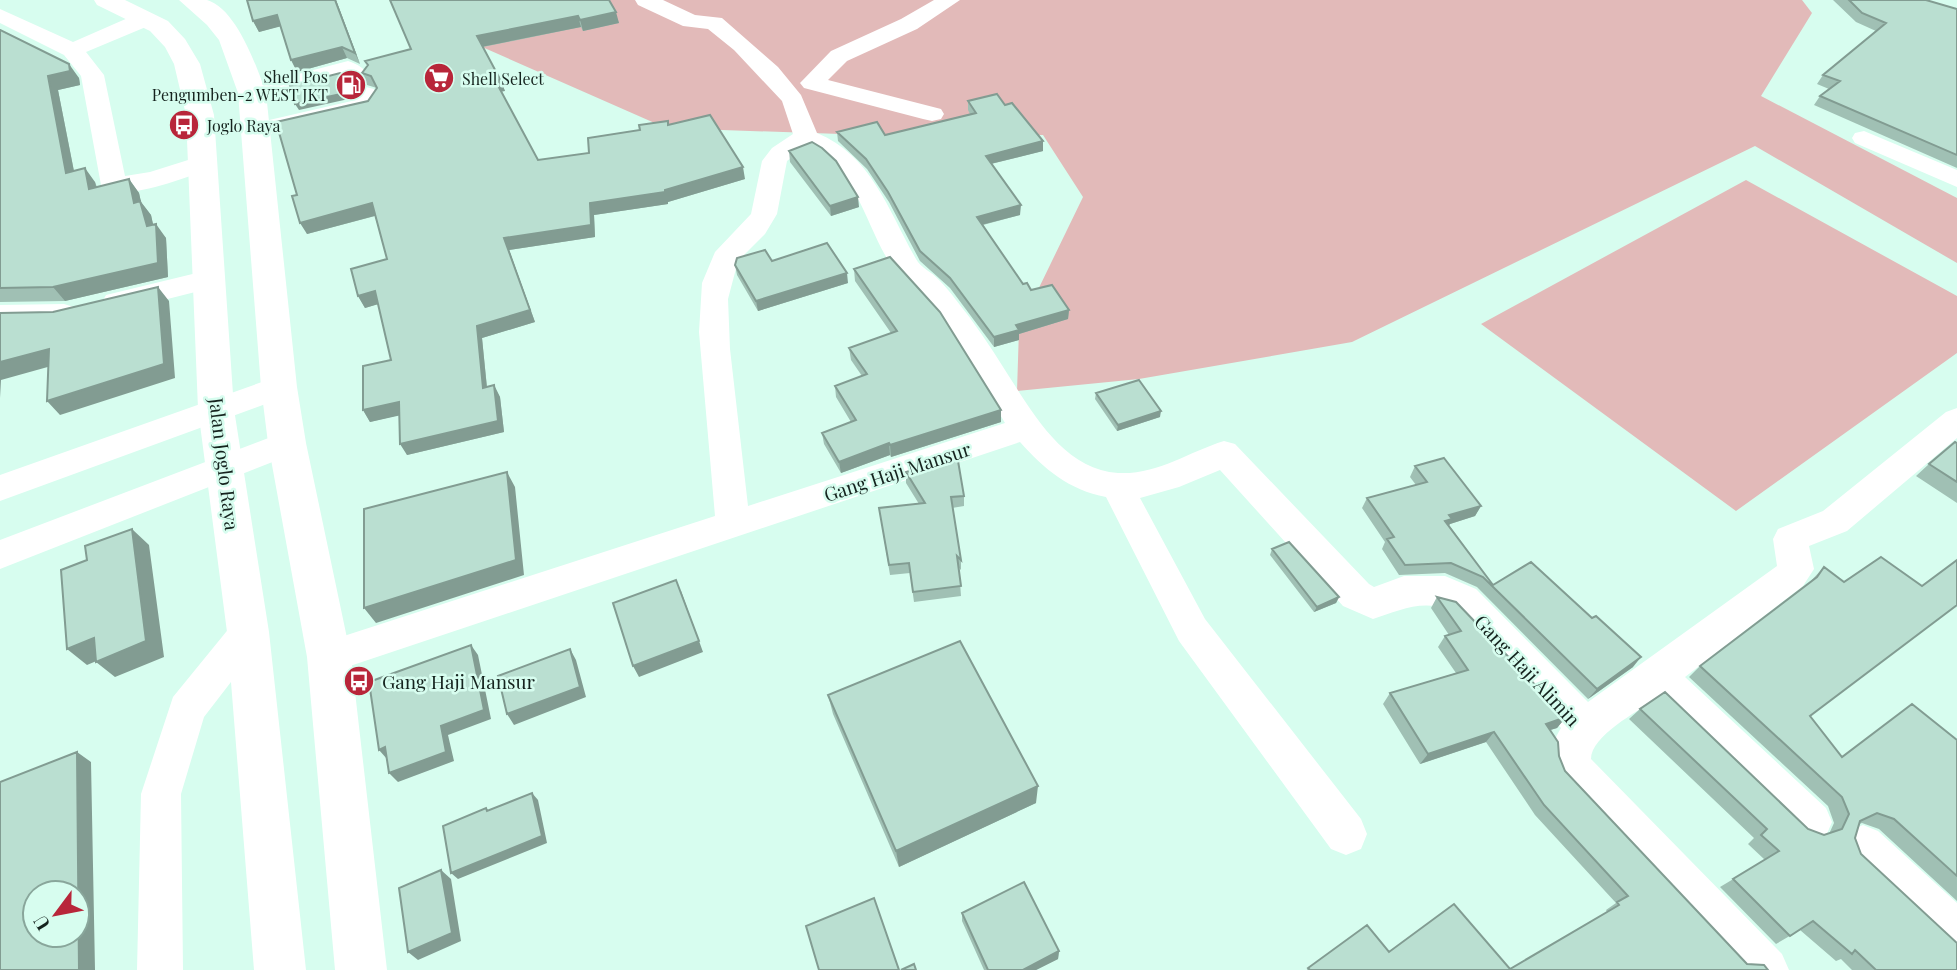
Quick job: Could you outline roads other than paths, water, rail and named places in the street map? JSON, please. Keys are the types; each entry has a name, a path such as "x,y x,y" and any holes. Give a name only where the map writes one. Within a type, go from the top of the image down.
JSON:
{"main road":[{"path":"198,1 226,27 238,49 252,93 279,387 287,443 330,657 361,970"},
{"name":"Jalan Joglo Raya","path":"126,6 159,26 176,44 187,64 200,115 216,409 248,632 280,970"}],"street":[{"path":"646,0 691,21 714,23 770,72 793,100 806,137 832,149 848,164 863,186 905,265 928,285 991,373 1026,428 1070,472 1118,488 1192,630 1346,834"},
{"path":"793,100 839,56 909,24 949,0"},
{"path":"72,50 126,6"},
{"path":"0,15 72,50 92,75 114,186 154,180 204,163"},
{"path":"252,93 348,68 362,85 368,103 257,131"},
{"path":"812,83 932,114"},
{"path":"733,526 714,342 713,301 721,267 729,251 757,228 765,213 773,160 782,150 806,137"},
{"path":"1864,138 1957,179"},
{"path":"0,315 65,314 209,279"},
{"path":"0,488 279,387"},
{"path":"1585,726 1657,676 1790,576 1796,569 1790,539 1835,521 1957,420"},
{"name":"Gang Haji Mansur","path":"330,657 1026,428"},
{"path":"0,555 287,443"},
{"name":"Gang Haji Alimin","path":"1118,488 1185,474 1224,453 1356,595 1373,604 1404,591 1445,591 1454,594 1585,726 1571,748 1570,766 1766,970"},
{"path":"160,970 161,794 187,709 248,632"},
{"path":"1657,676 1811,822"},
{"path":"1863,846 1957,933"}],"place":[{"name":"Shell Select","path":"439,78"},
{"name":"Shell Pos Pengumben-2 WEST JKT","path":"351,85"},
{"name":"Joglo Raya","path":"184,125"},
{"name":"Gang Haji Mansur","path":"359,681"}]}
